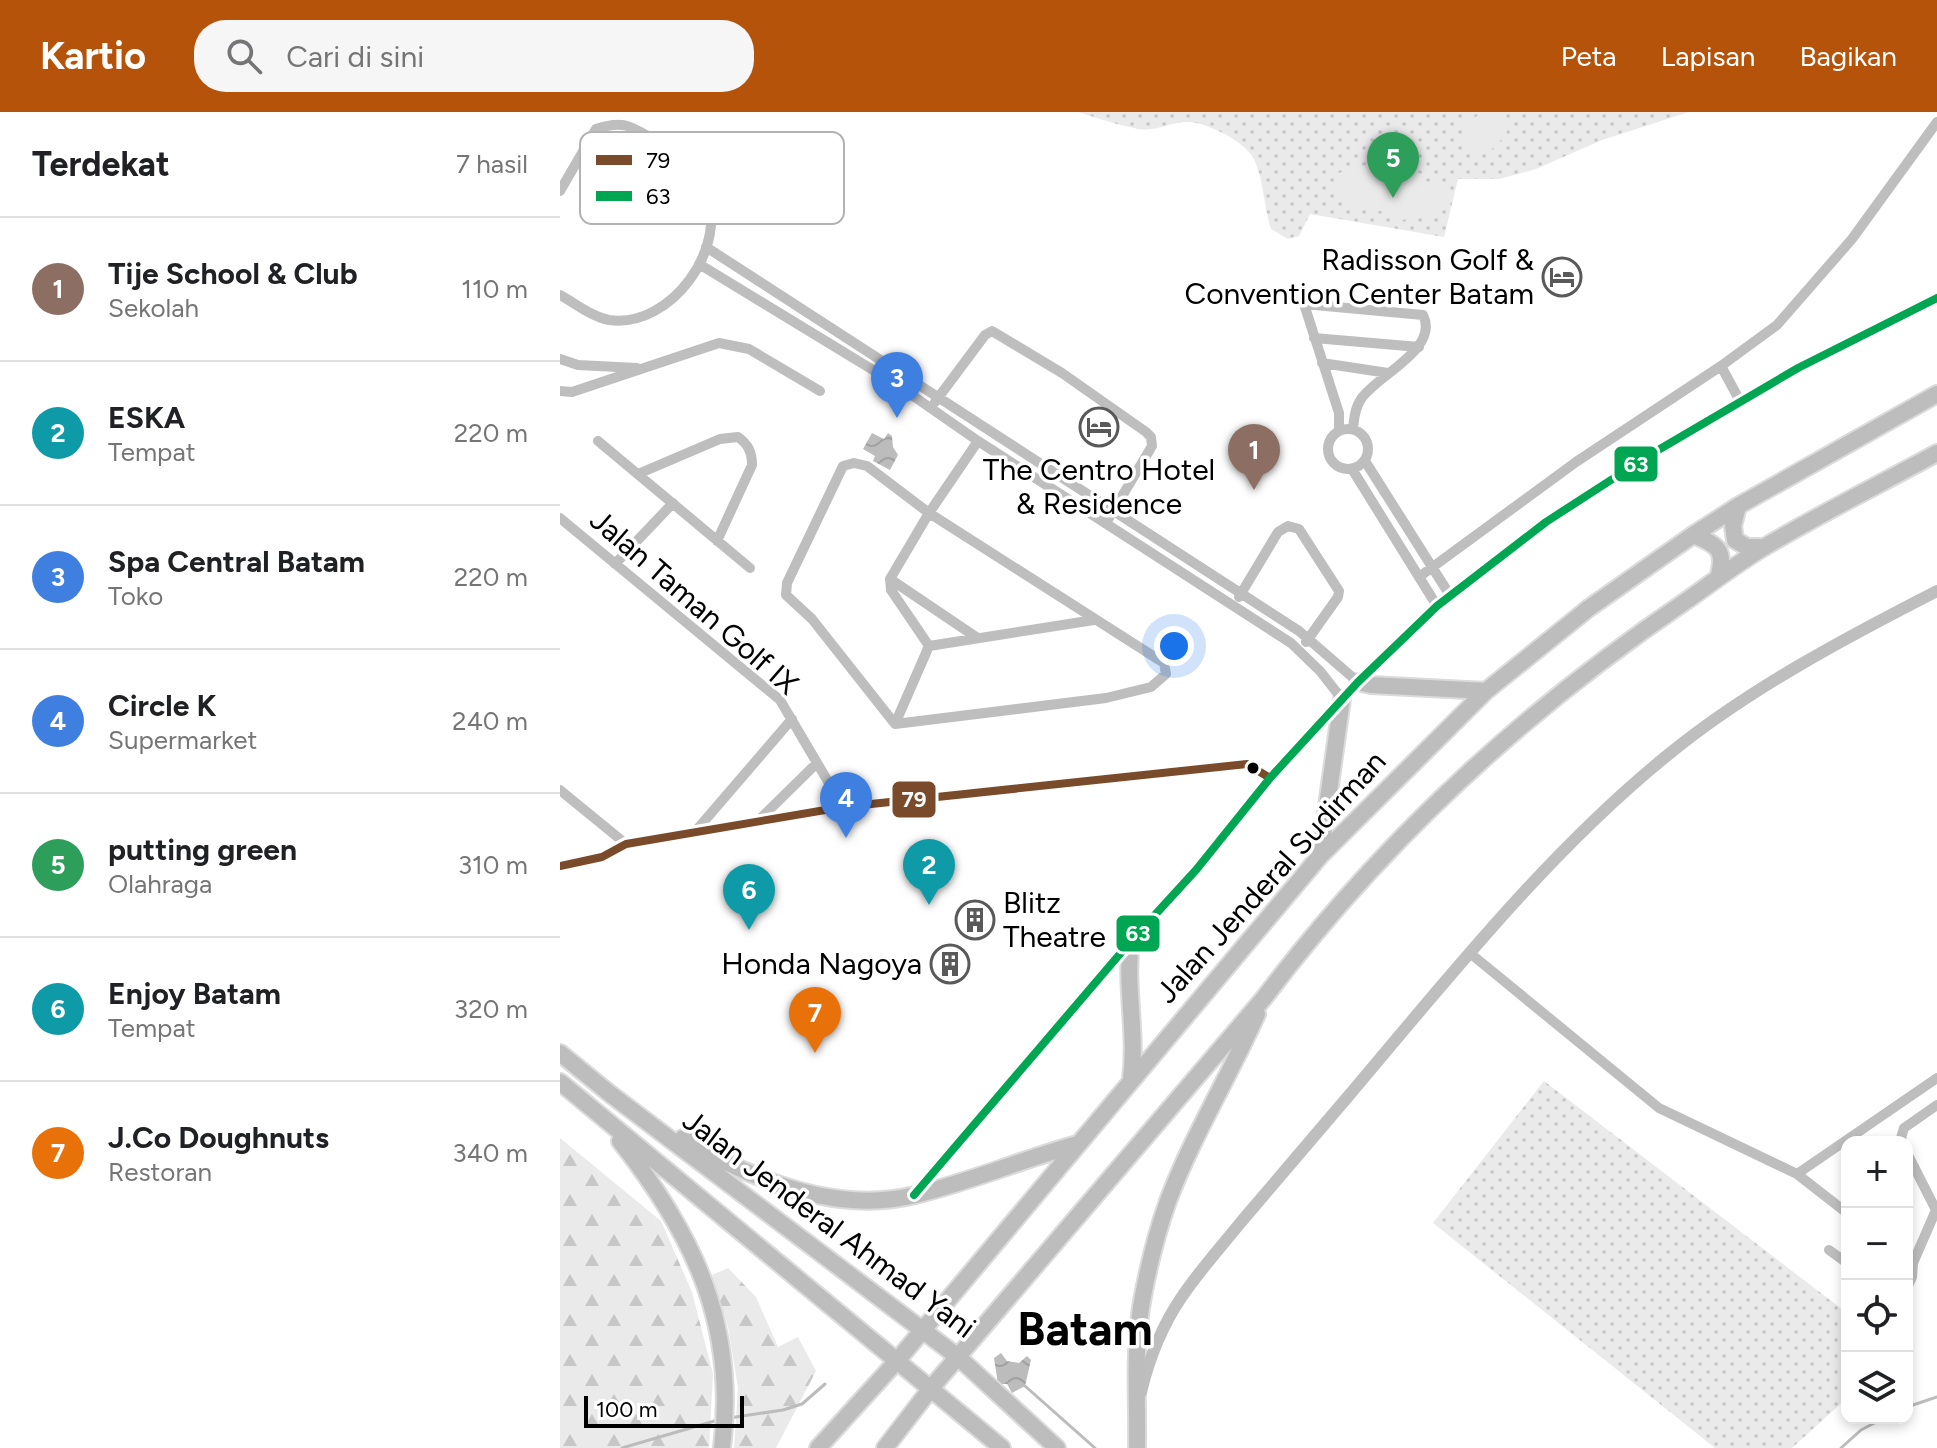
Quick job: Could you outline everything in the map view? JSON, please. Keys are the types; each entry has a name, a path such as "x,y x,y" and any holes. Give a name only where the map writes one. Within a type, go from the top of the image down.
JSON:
{"highway":[{"name":"Jalan Jenderal Sudirman","path":"818,1448 896,1362 921,1328 1320,856 1486,691 1589,608 1693,535 1738,506 1937,394"},
{"path":"885,1448 932,1387 1264,998 1307,941 1359,881 1471,769 1627,641 1718,578 1765,547 1937,453"},
{"path":"1738,506 1733,526 1735,540 1747,547 1765,547"},
{"path":"1693,535 1712,544 1721,553 1723,561 1718,578"},
{"path":"1358,682 1486,691"},
{"path":"1320,856 1342,699"},
{"path":"1131,941 1129,957 1134,1042 1131,1079"},
{"path":"1137,1448 1136,1348 1142,1298 1154,1248 1168,1202 1189,1152 1264,998"},
{"name":"Jalan Jenderal Ahmad Yani","path":"560,1053 958,1357 1057,1448"},
{"name":"Jalan Jenderal Ahmad Yani","path":"560,1082 1002,1448"},
{"path":"609,1093 692,1144 779,1186 816,1195 861,1200 914,1195 1078,1144"},
{"path":"599,1115 653,1184 698,1267 711,1298 718,1331 726,1407 722,1446"}],"street":[{"path":"594,132 615,122 641,132"},
{"path":"1419,577 1576,462 1777,325 1852,239 1937,122"},
{"path":"560,191 580,157"},
{"path":"560,295 605,319 644,318 674,298 699,264 710,224"},
{"path":"706,247 1114,509 1309,640 1358,682"},
{"path":"699,264 896,384 978,441 1298,649 1342,699"},
{"name":"Jalan Jenderal Sudirman","path":"914,1195 1131,941 1196,870 1270,778 1358,682 1437,606 1546,522 1648,456 1843,344 1937,298"},
{"path":"1339,431 1339,413 1304,304 1423,315 1426,321 1423,342 1361,399 1353,429"},
{"path":"930,408 985,335 992,331 1062,373 1151,437 1152,446 1106,523"},
{"path":"1314,338 1419,347"},
{"path":"560,391 572,392 719,343 749,349 820,391"},
{"path":"560,359 578,365 643,368"},
{"path":"1322,363 1388,373"},
{"path":"1721,366 1740,401"},
{"path":"1365,461 1346,470 1334,464 1328,453 1330,440 1339,431 1353,429 1364,436 1368,448 1365,461 1451,597"},
{"path":"638,474 720,439 738,437 745,442 750,449 752,465 717,541"},
{"path":"598,441 750,568"},
{"path":"929,646 891,590 890,579 929,513 978,441"},
{"path":"854,463 867,466 929,513 1164,663 1167,669 1161,681 1151,687 1106,698 895,724 812,619 789,600 785,589 843,466 854,463"},
{"path":"1352,469 1437,606"},
{"path":"615,564 673,503"},
{"name":"Jalan Taman Golf IX","path":"560,518 780,700 843,807"},
{"path":"1234,606 1278,532 1288,526 1299,529 1339,591 1309,640 1298,649"},
{"path":"890,579 976,637"},
{"path":"1137,1424 1145,1376 1156,1345 1179,1300 1195,1278 1471,954 1595,818 1671,751 1782,677 1937,591"},
{"path":"929,646 1094,620"},
{"path":"895,724 929,646"},
{"path":"694,833 792,719"},
{"path":"758,821 816,764"},
{"path":"560,866 602,857 626,844 843,807 1247,764 1270,778"},
{"path":"560,790 626,844"},
{"path":"1471,954 1659,1108 1797,1174 1841,1208"},
{"path":"1797,1174 1937,1078"},
{"path":"1902,1136 1904,1128 1937,1105"},
{"path":"1913,1165 1936,1210 1913,1255"},
{"path":"1829,1250 1841,1259"}],"green space":[{"path":"1078,112 1689,112 1602,140 1536,169 1499,179 1458,179 1444,237 1310,214 1299,236 1288,239 1271,229 1256,163 1247,150 1232,138 1195,123 1181,122 1138,129"},
{"path":"1484,112 1504,112 1510,126 1489,152 1471,152 1461,141 1465,123"},
{"path":"1366,165 1387,174 1410,174 1446,190 1446,206 1433,214 1397,221 1381,211 1346,204 1335,192 1339,173"},
{"path":"1544,1081 1841,1308 1841,1403 1792,1448 1715,1448 1433,1223"},
{"path":"560,1138 661,1221 692,1292 713,1374 709,1448 560,1448"},
{"path":"728,1268 756,1297 778,1347 798,1337 816,1371 776,1448 734,1448 738,1388 728,1327 712,1275"}],"water":[{"path":"872,433 884,439 888,433 892,436 898,455 890,470 873,461 875,456 863,449"},
{"path":"1001,1353 1007,1361 1019,1363 1027,1356 1031,1360 1025,1386 1012,1393 1007,1384 998,1384 994,1358"}],"waterway":[{"path":"729,1418 802,1404 825,1384"},
{"path":"1025,1386 1095,1448"},
{"path":"1913,1405 1937,1397"},
{"path":"622,1448 718,1420"},
{"path":"1841,1448 1872,1424"}],"transit line":[{"name":"63","path":"914,1195 1131,941 1196,870 1270,778 1358,682 1437,606 1546,522 1648,456 1798,368 1937,298"},
{"name":"79","path":"560,866 602,857 626,844 843,807 1247,764 1270,778"}],"place":[{"name":"putting green","path":"1393,198"},
{"name":"Radisson Golf & Convention Center Batam","path":"1562,277"},
{"name":"Spa Central Batam","path":"897,418"},
{"name":"The Centro Hotel & Residence","path":"1099,427"},
{"name":"Tije School & Club","path":"1254,490"},
{"name":"Circle K","path":"846,838"},
{"name":"ESKA","path":"929,905"},
{"name":"Blitz Theatre","path":"975,920"},
{"name":"Enjoy Batam","path":"749,930"},
{"name":"Honda Nagoya","path":"950,964"},
{"name":"J.Co Doughnuts","path":"815,1053"}],"district":[{"name":"Batam","path":"1085,1329"}]}
